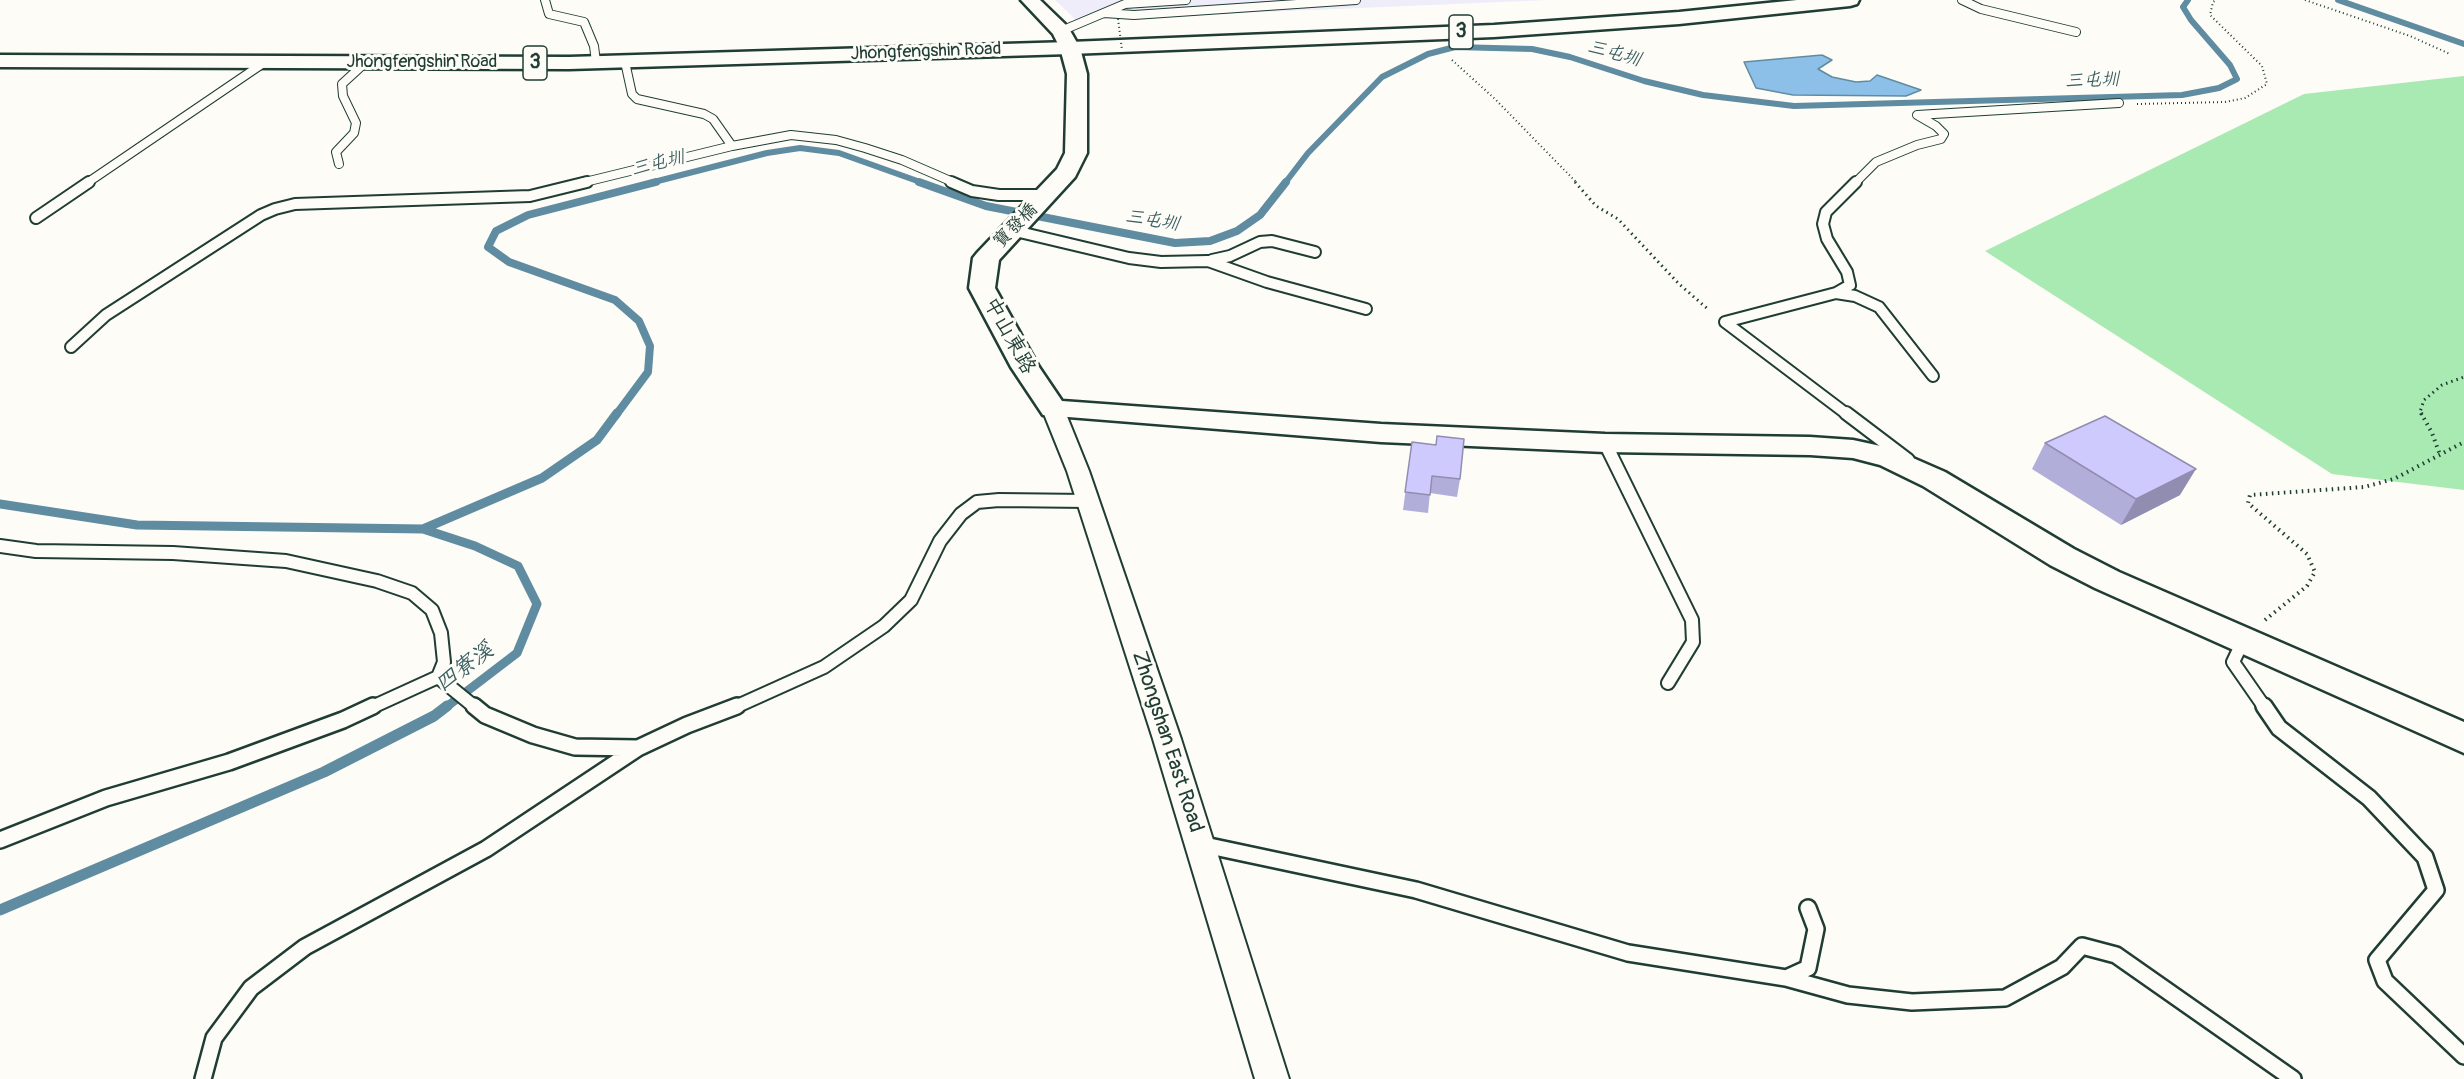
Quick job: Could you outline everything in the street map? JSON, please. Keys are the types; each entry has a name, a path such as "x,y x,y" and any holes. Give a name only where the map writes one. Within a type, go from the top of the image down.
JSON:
{"main road":[{"path":"1030,0 1065,40 1077,74 1076,153 1067,172 1047,195"},
{"name":"Jhongfengshin Road","path":"0,46 595,54 625,62 1065,40 1690,0"},
{"name":"Jhongfengshin Road","path":"0,61 366,62 1065,40 1494,31 1679,18 1850,0"},
{"name":"寶發橋","path":"986,258 1047,195"},
{"name":"中山東路","path":"986,258 982,288 1025,367 1053,409"},
{"path":"1053,409 1381,433 1605,443 1810,446 1853,449 1890,458 1934,479 2062,556 2107,580 2464,738"}],"street":[{"name":"Zhongshan East Road","path":"1053,409 1088,501 1167,739 1272,1079"}],"lane":[{"path":"545,0 549,14 584,22 595,54"},
{"path":"1065,40 1104,13 1125,3 1186,0"},
{"path":"1104,13 1134,15 1356,0"},
{"path":"1962,0 1981,9 2076,32"},
{"path":"36,218 265,62"},
{"path":"339,164 336,152 354,133 356,123 343,96 342,84 366,62"},
{"path":"625,62 632,94 637,99 704,114 713,119 732,146"},
{"path":"1725,322 1836,293 1850,285 1847,272 1827,239 1823,224 1826,212 1876,162 1917,144 1941,139 1944,134 1936,126 1917,115 2119,103"},
{"path":"71,347 106,315 261,215 285,205 530,196 732,146 791,135 836,140 902,160 972,191 999,195 1047,195"},
{"path":"1011,230 1057,243 1129,258 1161,262 1208,261 1230,256 1260,242 1272,241 1316,252"},
{"path":"1208,261 1267,282 1366,309"},
{"path":"1836,293 1855,296 1879,307 1933,376"},
{"path":"1725,322 1934,479"},
{"path":"1605,443 1692,620 1693,642 1668,683"},
{"path":"203,1079 214,1038 251,988 305,946 486,849 638,748 687,725 755,700 824,667 885,626 911,600 940,541 961,514 977,502 999,500 1088,501"},
{"path":"0,546 36,551 173,553 286,561 377,580 412,593 432,610 441,633 443,680"},
{"path":"2244,639 2233,662 2279,728 2369,798 2425,857 2436,890 2377,960 2385,981 2464,1056"},
{"path":"443,680 485,715 533,735 575,747 638,748"},
{"path":"0,840 106,798 229,762 443,680"},
{"path":"1199,844 1416,891 1628,953 1786,978 1848,995 1912,1002 2005,998 2062,967 2082,946 2116,955 2293,1079"},
{"path":"1786,978 1808,968 1816,929 1808,908"}],"path":[{"path":"2119,103 2225,102 2245,98 2267,84 2262,66 2211,15 2213,2 2216,0"},
{"path":"2305,0 2410,36 2450,54"},
{"path":"1118,19 1122,50"},
{"path":"1452,60 1495,99 1596,206 1618,219 1692,296 1725,322"},
{"path":"2440,455 2420,412 2424,400 2442,385 2464,377"},
{"path":"2244,639 2307,586 2315,572 2307,554 2248,503 2250,495 2364,487 2394,479 2464,442"}],"shaded area":[{"path":"1055,0 1549,0 1076,20"}],"green space":[{"path":"2464,76 2464,490 2332,474 1985,251 2304,94"}],"water":[{"path":"1822,55 1832,60 1818,69 1832,77 1856,82 1870,81 1877,75 1921,90 1906,96 1793,95 1756,88 1744,62"}],"building":[{"path":"2105,416 2196,469 2136,499 2045,443"},
{"path":"1437,436 1464,439 1460,479 1432,476 1430,495 1405,492 1412,442 1436,445"}],"waterway":[{"name":"三屯圳","path":"1285,183 1308,153 1382,77 1428,54 1455,47 1532,49 1570,57 1644,81 1703,95 1794,106 2182,95 2219,88 2237,79 2230,65 2191,20 2183,7 2188,0"},
{"name":"三屯圳","path":"2338,0 2464,44"},
{"name":"三屯圳","path":"650,183 767,153 800,148 839,153 923,183"},
{"name":"三屯圳","path":"616,415 648,372 650,346 639,321 615,300 509,262 488,247 496,231 528,215 656,182"},
{"name":"三屯圳","path":"919,182 986,206 1175,243 1210,241 1237,231 1260,215 1286,182"},
{"name":"三屯圳","path":"423,529 542,478 597,440 617,413"},
{"name":"四寮溪","path":"0,504 137,525 423,529"},
{"name":"四寮溪","path":"423,529 475,546 518,566 537,604 517,653 445,708"},
{"name":"四寮溪","path":"0,910 324,772 434,716 447,706"}]}
